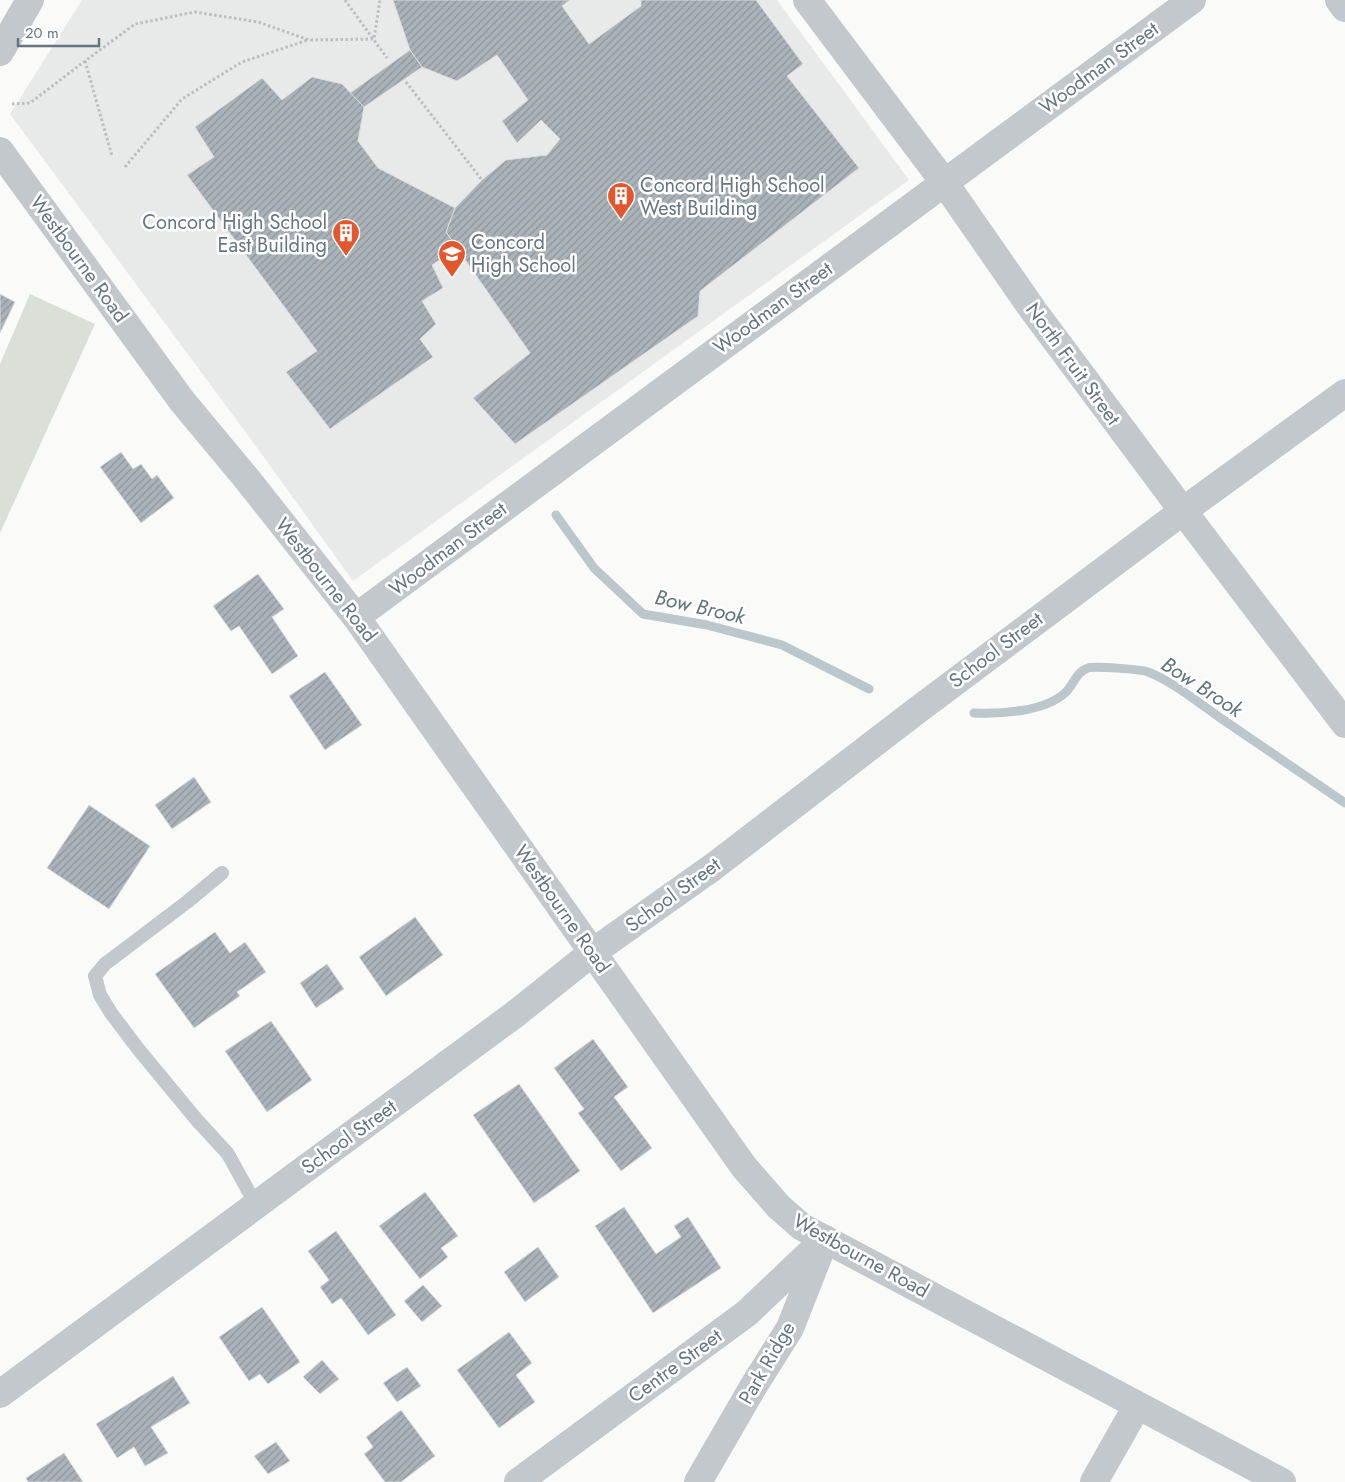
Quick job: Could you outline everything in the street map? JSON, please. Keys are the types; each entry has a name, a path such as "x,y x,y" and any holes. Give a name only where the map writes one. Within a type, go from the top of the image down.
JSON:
{"street":[{"path":"0,52 30,0"},
{"name":"North Fruit Street","path":"807,0 944,182 1033,310 1345,724"},
{"name":"Woodman Street","path":"356,617 1192,0"},
{"path":"1339,0 1345,8"},
{"name":"Westbourne Road","path":"0,151 182,400 356,617 744,1167 779,1207 802,1227 1282,1482"},
{"name":"School Street","path":"0,1394 514,1015 593,952 713,867 922,706 1183,511 1345,393"},
{"name":"Centre Street","path":"518,1482 747,1313 825,1239"},
{"name":"Park Ridge","path":"698,1482 753,1387 790,1328 825,1239"},
{"path":"1094,1482 1137,1406"}],"lane":[{"path":"222,873 105,964 95,976 100,995 111,1013 196,1119 228,1154 256,1205"}],"path":[{"path":"345,0 387,58"},
{"path":"374,39 380,0"},
{"path":"12,104 30,103 135,24 195,12 258,22 309,40"},
{"path":"125,168 182,99 242,62 309,40 374,39"},
{"path":"85,61 112,156"},
{"path":"406,82 482,180"}],"shaded area":[{"name":"Concord High School","path":"82,0 777,0 909,180 353,581 258,449 10,114"},
{"path":"30,294 95,324 0,533 0,364"}],"building":[{"name":"Concord High School West Building","path":"393,0 570,0 562,6 589,44 641,6 641,0 756,0 803,64 787,76 859,168 700,291 698,316 515,444 473,398 530,353 446,232 455,208 482,180 506,160 547,155 560,139 541,120 517,143 502,121 528,100 497,55 457,81 422,67 410,50"},
{"path":"410,50 422,67 364,107 350,93"},
{"name":"Concord High School East Building","path":"312,77 342,84 364,107 358,141 378,168 455,208 446,232 457,248 432,265 443,288 422,301 436,324 420,339 433,357 330,429 286,372 317,351 187,175 214,157 195,127 262,78 282,100"},
{"path":"0,294 15,302 0,333"},
{"path":"121,452 133,469 141,464 152,479 157,475 174,498 141,523 100,467"},
{"path":"258,574 284,609 272,617 298,656 272,674 239,626 231,631 213,606"},
{"path":"325,672 362,725 325,750 289,696"},
{"path":"194,777 211,802 172,829 155,805"},
{"path":"89,805 150,846 109,909 47,868"},
{"path":"415,917 443,955 386,996 359,957"},
{"path":"215,932 230,953 245,942 266,972 237,992 240,996 194,1028 155,974"},
{"path":"327,964 344,989 316,1008 300,983"},
{"path":"271,1021 312,1080 267,1112 225,1051"},
{"path":"593,1039 628,1087 614,1097 652,1148 621,1171 578,1113 584,1109 554,1068"},
{"path":"519,1084 580,1171 534,1203 473,1115"},
{"path":"425,1192 458,1236 441,1248 448,1257 420,1279 379,1226"},
{"path":"624,1207 656,1254 681,1237 674,1226 688,1217 721,1268 653,1313 595,1226"},
{"path":"336,1231 396,1315 368,1335 341,1298 332,1304 320,1287 329,1280 308,1251"},
{"path":"538,1247 559,1277 525,1302 504,1272"},
{"path":"423,1285 442,1306 422,1322 404,1301"},
{"path":"262,1307 300,1362 268,1384 260,1374 249,1381 219,1337"},
{"path":"509,1332 532,1363 516,1375 535,1402 499,1428 457,1370"},
{"path":"322,1360 339,1379 320,1394 303,1377"},
{"path":"407,1367 421,1386 397,1402 383,1383"},
{"path":"173,1376 190,1403 151,1427 168,1453 145,1466 134,1447 117,1458 96,1424"},
{"path":"401,1410 435,1456 401,1482 385,1482 364,1454 373,1447 366,1437"},
{"path":"276,1442 290,1461 268,1474 254,1456"},
{"path":"64,1453 83,1482 28,1482 26,1478"}],"waterway":[{"name":"Bow Brook","path":"556,515 594,568 643,614 707,625 782,645 869,689"},
{"name":"Bow Brook","path":"974,713 1009,712 1046,704 1065,693 1080,673 1092,667 1144,671 1175,686 1345,803"}],"place":[{"name":"Concord High School West Building","path":"621,220"},
{"name":"Concord High School East Building","path":"346,257"},
{"name":"Concord High School","path":"452,278"}]}
